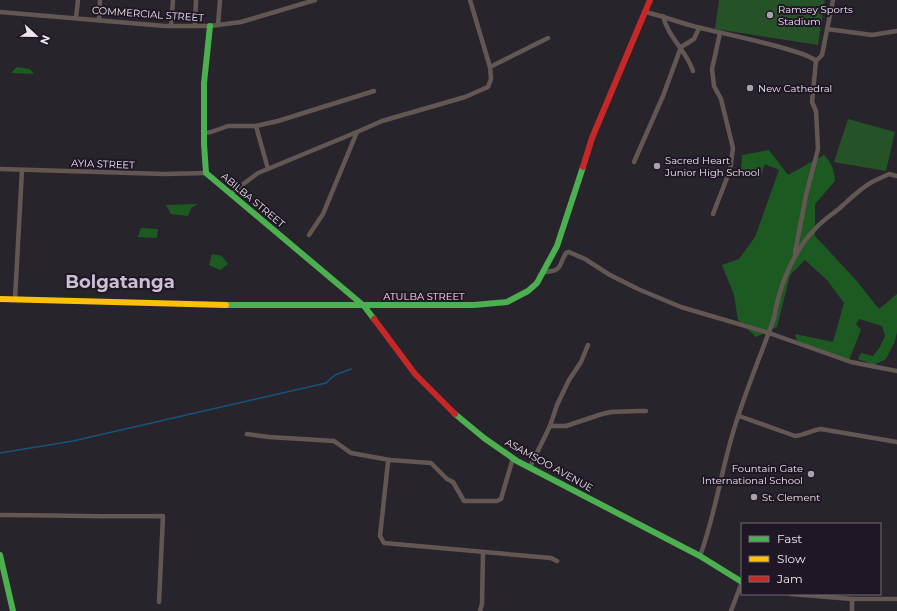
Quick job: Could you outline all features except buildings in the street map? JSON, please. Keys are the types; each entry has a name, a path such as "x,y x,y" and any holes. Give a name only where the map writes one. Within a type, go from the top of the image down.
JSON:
{"main road":[{"name":"ATULBA STREET","path":"0,299 208,305 364,306 474,306 507,302 528,291 537,283 557,246 592,138 650,0"},
{"name":"ABILBA STREET","path":"210,26 204,83 204,144 206,174 364,306"},
{"name":"ASAMSOO AVENUE","path":"364,306 396,351 436,396 471,427 513,458 700,556 741,581"},
{"path":"0,554 13,611"}],"street":[{"path":"76,18 78,0"},
{"path":"99,20 100,0"},
{"path":"171,26 173,0"},
{"path":"195,26 196,0"},
{"path":"218,26 220,0"},
{"name":"COMMERCIAL STREET","path":"0,12 171,26 218,26 258,18 315,0"},
{"path":"230,194 258,173 382,121 465,97 488,87 491,79 490,68 470,0"},
{"path":"700,556 706,539 729,447 774,318 778,297 794,257 806,194 818,149 816,111 812,102 816,61 822,55 833,0"},
{"path":"645,12 663,16 699,28 795,52 816,61"},
{"path":"663,16 665,25 670,34 681,47 690,62 693,71"},
{"path":"634,162 663,96 681,47 694,39 699,28"},
{"path":"827,29 872,35 897,31"},
{"path":"713,214 730,170 733,148 721,99 714,86 712,69 720,33"},
{"path":"490,68 548,38"},
{"path":"205,133 228,126 256,126 278,121 374,92"},
{"path":"256,126 268,169"},
{"path":"309,235 323,214 357,132"},
{"name":"AYIA STREET","path":"0,169 206,174"},
{"path":"15,299 22,170"},
{"path":"794,257 816,228 861,190 872,182 889,174 897,176"},
{"path":"544,272 555,272 566,253 569,252 585,259 610,275 638,289 681,307 769,333 851,362 897,371"},
{"path":"530,467 550,426 569,380 581,362 588,345"},
{"path":"550,426 566,426 611,412 639,410 646,412"},
{"path":"739,416 795,436 821,429 897,442"},
{"path":"247,434 268,437 334,441 351,453 390,460 432,464 448,480 453,482 463,501 499,501 501,499 513,458"},
{"path":"390,460 388,462 380,536 382,541 387,543 551,558 557,561"},
{"path":"0,515 77,515 115,517 163,516 159,602"},
{"path":"480,611 482,604 484,552"},
{"path":"731,611 741,585"},
{"path":"803,595 852,599 897,599"},
{"path":"852,599 852,611"}],"green space":[{"name":"Ramsey Sports Stadium","path":"719,0 825,0 818,45 715,29"},
{"path":"17,67 30,69 34,74 11,73"},
{"path":"848,119 895,132 886,171 834,162"},
{"path":"769,150 788,175 824,155 831,164 835,181 815,204 815,236 855,279 879,309 897,294 897,332 895,341 886,359 874,365 858,359 861,353 873,356 880,347 885,336 882,326 859,319 856,324 861,330 849,360 798,344 795,334 833,342 844,303 827,280 805,260 790,275 777,327 756,337 738,320 734,295 722,265 739,259 755,237 779,170 765,164 759,179 741,172 742,155"},
{"path":"198,204 191,208 188,216 171,214 166,205"},
{"path":"141,228 158,229 157,238 138,237"},
{"path":"212,254 222,256 228,264 220,270 209,265"}],"waterway":[{"path":"0,453 73,441 326,383 335,375 351,369"}],"traffic: fast":[{"path":"210,26 204,83 204,144 206,173 364,306 374,319"},
{"path":"226,305 474,305 507,302 528,291 537,283 557,246 583,167"},
{"path":"455,414 484,438 517,461 700,556 741,581"},
{"path":"0,555 13,611"}],"traffic: slow":[{"path":"0,299 226,305"}],"traffic: jam":[{"path":"583,167 592,138 650,0"},
{"path":"374,319 415,374 455,414"}],"place":[{"name":"Ramsey Sports Stadium","path":"770,15"},
{"name":"New Cathedral","path":"750,88"},
{"name":"Sacred Heart Junior High School","path":"657,166"},
{"name":"Fountain Gate International School","path":"811,474"},
{"name":"St. Clement","path":"754,497"}],"district":[{"name":"Bolgatanga","path":"120,282"}]}
